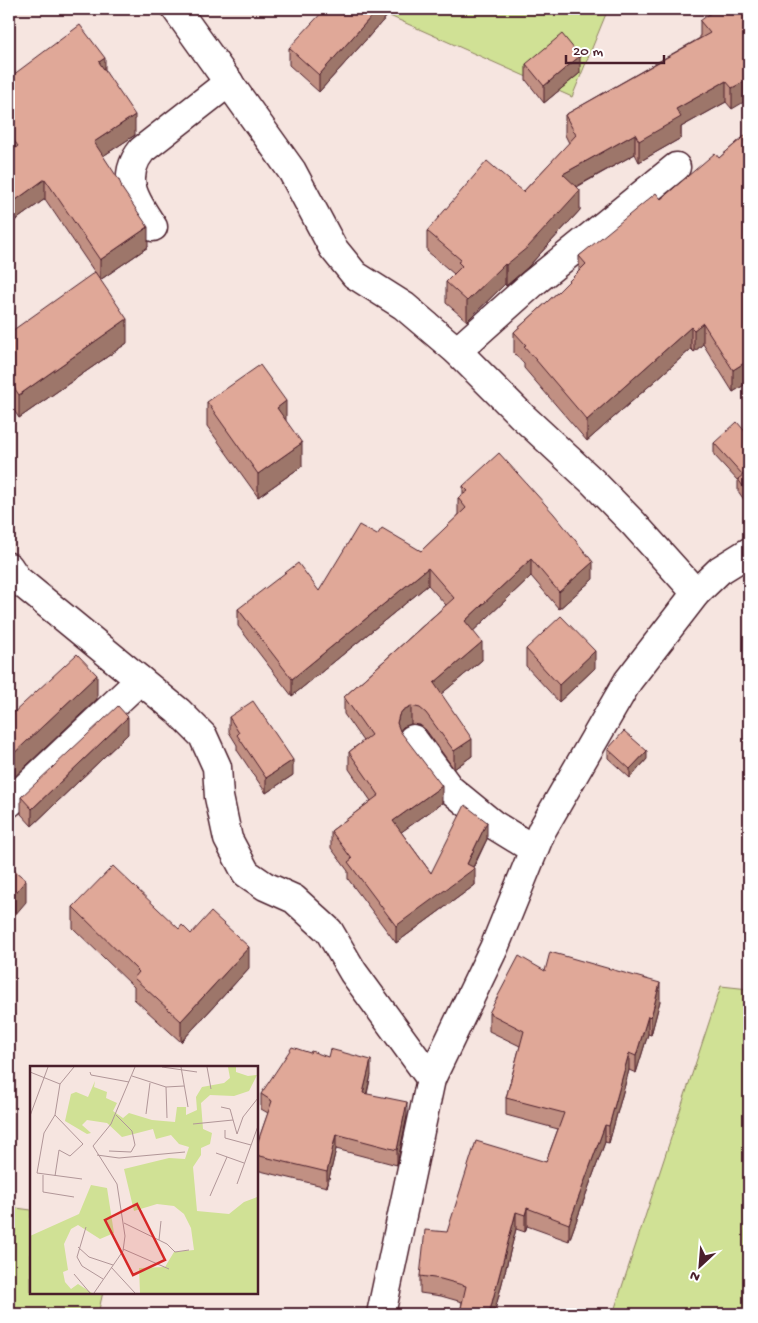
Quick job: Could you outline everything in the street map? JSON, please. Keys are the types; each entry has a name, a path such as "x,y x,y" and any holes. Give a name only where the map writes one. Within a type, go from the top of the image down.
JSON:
{"street":[{"path":"176,9 292,171 333,248 355,275 404,306 457,351 522,416 592,481 634,524 696,593"},
{"path":"153,227 140,209 131,190 133,161 142,150 229,82"},
{"path":"457,351 532,282 676,167"},
{"path":"381,1314 431,1079 494,948 542,830 628,681 696,593 720,570 749,552"},
{"path":"9,567 17,579 178,711 203,736 217,767 219,797 228,839 246,873 265,886 294,899 329,931 353,972 431,1079"},
{"path":"9,803 140,680"},
{"path":"413,739 450,789 494,825 533,849"}],"green space":[{"path":"374,9 608,9 572,97"},
{"path":"721,986 749,989 749,1314 613,1314"},
{"path":"9,1207 30,1210 30,1293 103,1293 98,1314 9,1314"}],"building":[{"path":"325,9 378,9 319,75 289,48"},
{"path":"716,9 749,9 749,79 732,88 726,81 676,109 681,117 639,141 635,134 563,174 580,190 528,247 505,264 467,301 446,282 462,266 458,262 461,260 427,231 487,161 523,192 576,135 565,115 710,33 700,21"},
{"path":"80,25 105,58 99,62 135,115 94,142 148,227 100,260 45,179 9,205 9,153 18,146 9,134 9,78"},
{"path":"562,34 580,56 544,86 526,64"},
{"path":"749,132 749,360 733,370 703,323 694,330 691,327 587,420 514,332 586,264 579,256 656,193 661,199 715,153 719,158"},
{"path":"95,272 127,319 19,395 9,380 9,333"},
{"path":"260,365 286,401 277,408 302,443 258,474 207,402"},
{"path":"737,422 749,436 749,495 738,479 743,475 714,443"},
{"path":"499,453 554,514 593,562 559,592 531,559 465,621 482,642 434,683 472,739 454,751 426,713 420,708 411,706 403,710 399,715 397,723 400,731 442,786 393,821 431,873 465,805 487,822 467,864 475,868 396,926 348,862 352,859 331,831 379,795 349,752 371,735 344,697 454,598 428,568 292,679 238,609 298,563 319,591 359,525 377,535 382,528 421,551 466,508 458,498 468,491 463,486"},
{"path":"561,616 595,651 559,685 526,649"},
{"path":"77,654 97,675 9,758 9,717"},
{"path":"253,701 293,760 266,778 237,735 239,733 229,717"},
{"path":"118,706 128,717 32,809 21,797"},
{"path":"624,731 647,751 630,769 608,749"},
{"path":"9,866 26,880 9,901"},
{"path":"113,866 179,929 182,925 191,934 211,912 249,947 181,1021 134,978 139,972 73,907"},
{"path":"550,952 660,983 651,1017 648,1016 636,1056 629,1053 609,1126 605,1125 569,1224 527,1208 525,1215 516,1212 489,1314 485,1314 461,1308 466,1286 441,1279 420,1276 425,1230 447,1232 476,1141 546,1162 564,1113 506,1098 524,1031 489,1013 519,956 545,971"},
{"path":"292,1047 328,1057 330,1049 371,1060 363,1093 407,1102 397,1150 336,1134 327,1172 258,1155 258,1141 272,1101 261,1094"}]}
